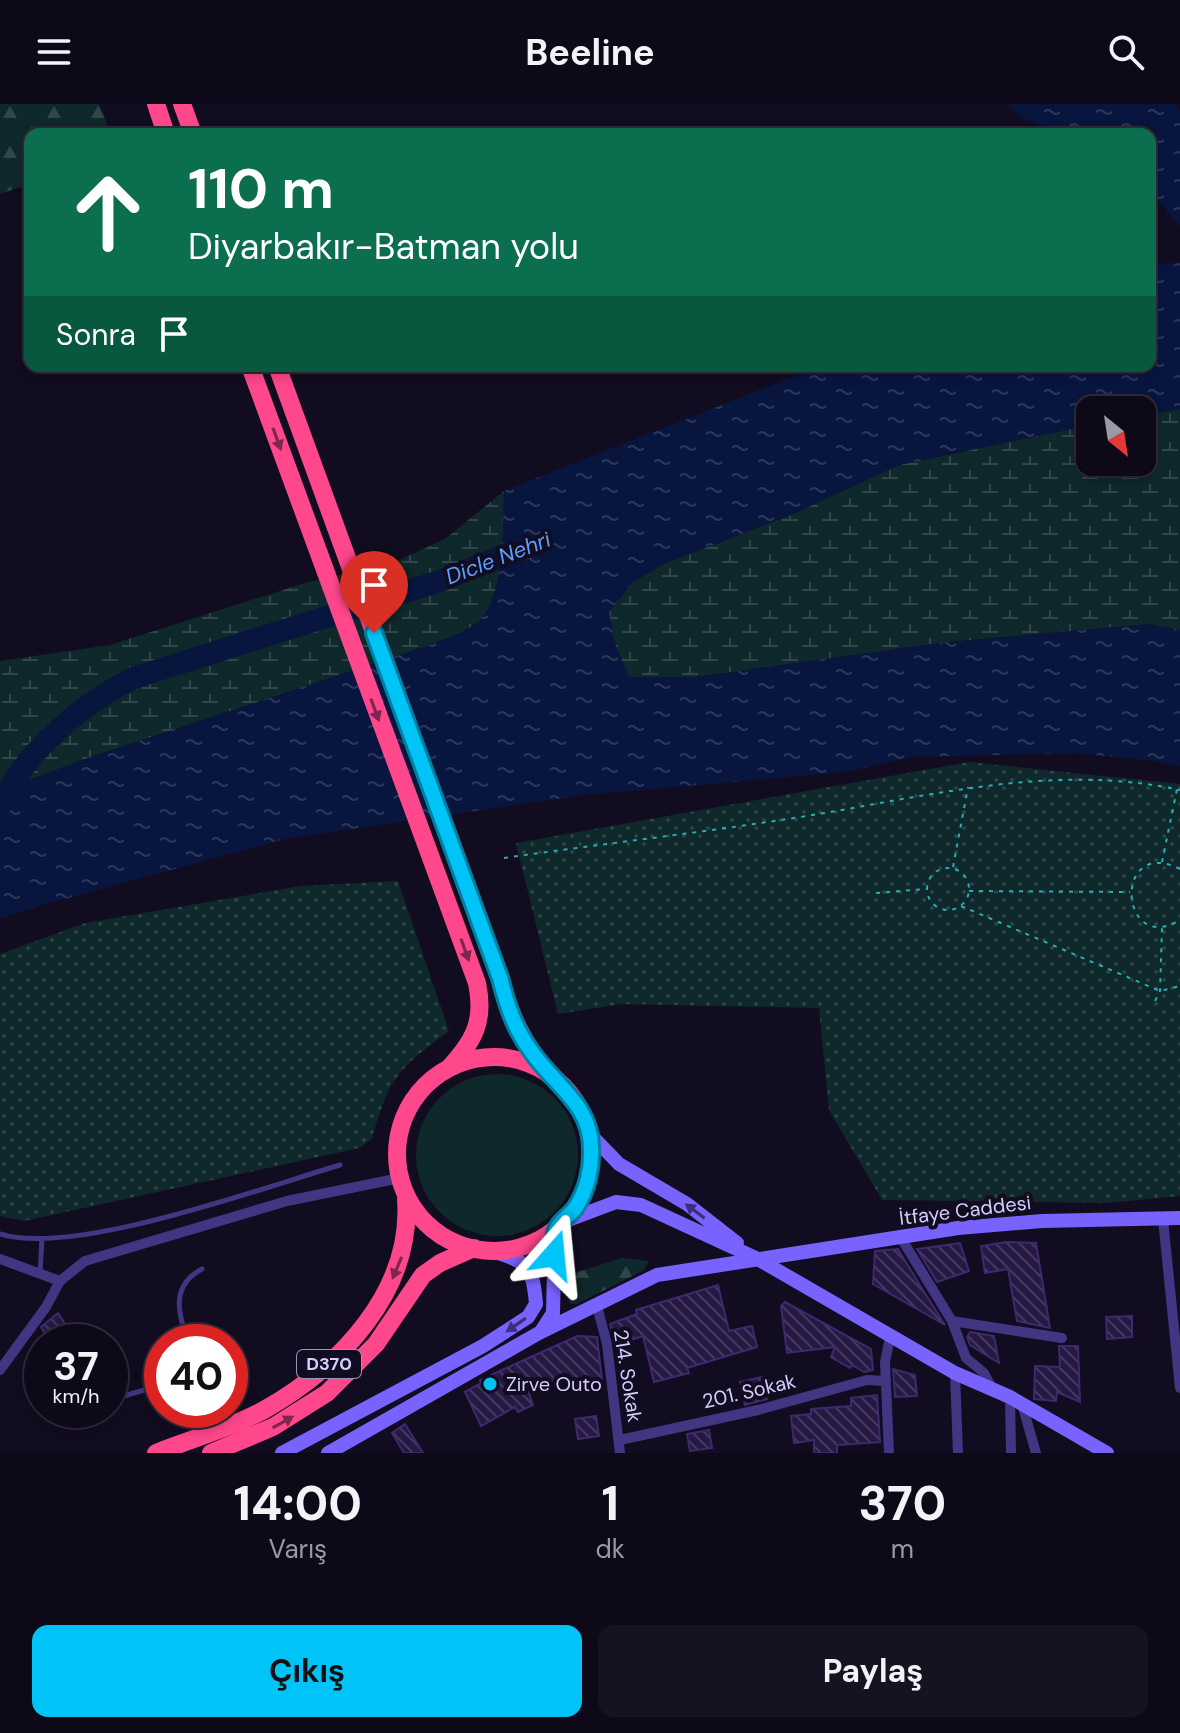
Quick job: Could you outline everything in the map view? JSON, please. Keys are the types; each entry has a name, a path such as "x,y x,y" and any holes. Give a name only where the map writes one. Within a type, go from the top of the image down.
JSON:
{"highway":[{"path":"156,104 164,128"},
{"path":"252,372 436,878 462,940 481,1001 475,1037 449,1068 424,1088 406,1115 397,1146 403,1185 413,1208 434,1231 474,1248 495,1252 527,1246 559,1226 577,1206 589,1177 592,1145 584,1114 566,1088 549,1075 511,1058 479,1058 449,1068"},
{"path":"279,372 509,1013 525,1044 549,1075"},
{"name":"D370","path":"248,1414 262,1411 317,1376 360,1332 398,1268 407,1240 403,1185"},
{"name":"D370","path":"211,1453 273,1427 327,1393 376,1344 423,1275 440,1263 474,1248"},
{"name":"D370","path":"156,1453 204,1428"}],"street":[{"path":"588,1132 619,1164 687,1204 756,1258"},
{"path":"0,1370 46,1307 60,1281 85,1261 287,1201 403,1185"},
{"path":"539,1333 553,1313 559,1226 616,1202 641,1205 756,1258 890,1337 955,1373 1016,1400 1107,1453"},
{"name":"İtfaye Caddesi","path":"328,1453 539,1333 657,1275 756,1258 785,1258 901,1238 1042,1221 1180,1218"},
{"path":"1163,1219 1180,1388"},
{"path":"901,1238 952,1321 966,1358 984,1373 993,1390"},
{"path":"282,1453 470,1353 528,1317 536,1304 531,1273 523,1260 495,1252"},
{"path":"0,1259 60,1281"},
{"name":"214. Sokak","path":"597,1306 607,1344 620,1453"},
{"path":"952,1321 1062,1338"},
{"path":"889,1453 885,1362 890,1337"},
{"path":"955,1373 958,1453"},
{"name":"201. Sokak","path":"620,1440 758,1410 867,1380 886,1381"},
{"path":"1011,1453 1016,1400"},
{"path":"1016,1400 1036,1453"}],"lane":[{"path":"0,1234 42,1239 139,1224 340,1165"},
{"path":"40,1274 42,1239"},
{"path":"182,1324 178,1314 179,1295 189,1276 202,1269"}],"path":[{"path":"504,858 790,819 969,785 1054,779 1178,789 1162,863"},
{"path":"953,868 969,785"},
{"path":"1180,869 1162,863 1144,868 1132,883 1130,892 1130,903 1142,920 1162,926 1180,920"},
{"path":"961,906 969,891 963,874 953,868 935,872 927,889 931,902 942,909 961,906 1160,991 1180,986"},
{"path":"876,893 927,889"},
{"path":"969,891 1130,892"},
{"path":"1155,1001 1160,991 1162,926"}],"green space":[{"path":"0,104 99,104 109,128 24,128 24,186 0,194"},
{"path":"1180,409 1180,630 1149,624 939,643 697,677 629,677 615,644 609,612 633,582 664,564 793,514 899,465 1076,428 1076,476 1156,476 1156,413"},
{"path":"504,491 498,579 487,611 472,626 427,646 85,759 0,791 0,661 110,645 305,583 395,562 445,539"},
{"path":"969,762 1180,784 1180,1196 1107,1203 882,1200 829,1110 819,1008 621,1004 558,1014 516,843"},
{"path":"398,881 449,1031 418,1055 398,1076 384,1101 372,1139 359,1148 24,1221 0,1216 0,954 85,923 301,886"},
{"path":"497,1074 528,1080 554,1098 572,1124 578,1155 572,1186 554,1212 528,1230 497,1236 466,1230 440,1212 422,1186 416,1155 422,1124 440,1098 466,1080"},
{"path":"622,1258 649,1261 644,1270 577,1304 569,1304 565,1276"}],"water":[{"path":"1007,104 1174,104 1180,111 1180,226 1156,198 1156,128 1049,128 1022,116"},
{"path":"1180,263 1180,409 1156,413 1156,396 1076,396 1076,428 899,465 793,514 664,564 633,582 609,612 615,644 629,677 697,677 939,643 1149,624 1180,630 1180,767 1156,761 1076,753 910,757 846,772 584,795 284,839 0,919 0,791 85,759 427,646 472,626 487,611 498,579 504,491 805,372 1156,372 1156,265"}],"building":[{"path":"1006,1242 1036,1243 1050,1328 1017,1321 1008,1269 985,1273 981,1246"},
{"path":"960,1243 969,1271 937,1282 917,1249"},
{"path":"898,1249 945,1325 873,1284 875,1251"},
{"path":"718,1285 729,1331 752,1326 757,1347 687,1368 689,1373 654,1382 643,1336 615,1345 610,1324 637,1314 636,1310"},
{"path":"785,1302 871,1349 873,1370 864,1372 852,1365 850,1368 831,1357 835,1347 787,1353 781,1306"},
{"path":"58,1313 65,1324 45,1324"},
{"path":"1132,1316 1132,1337 1107,1339 1106,1317"},
{"path":"970,1332 994,1336 999,1363 970,1345 967,1337"},
{"path":"577,1336 597,1337 602,1380 569,1387 567,1375 528,1390 533,1405 518,1412 515,1407 481,1426 465,1392 481,1383 480,1380"},
{"path":"1059,1346 1078,1346 1080,1402 1057,1392 1056,1401 1034,1399 1035,1366 1060,1367"},
{"path":"893,1369 915,1375 917,1396 895,1397"},
{"path":"762,1377 767,1399 745,1405 740,1382"},
{"path":"877,1395 880,1442 837,1445 837,1453 814,1453 814,1440 794,1443 791,1416 811,1414 811,1409 851,1406 851,1398"},
{"path":"596,1416 599,1436 578,1439 575,1419"},
{"path":"405,1424 423,1453 404,1453 392,1433"},
{"path":"709,1430 712,1448 690,1451 687,1434"}],"waterway":[{"name":"Dicle Nehri","path":"0,807 24,767 56,732 93,702 133,678 440,581 528,546"}],"place":[{"name":"Zirve Outo","path":"490,1384"}],"route":[{"path":"374,633 500,978 509,1013 532,1054 549,1075 566,1088 584,1114 592,1145 589,1177 577,1206 555,1230 554,1255"}]}
